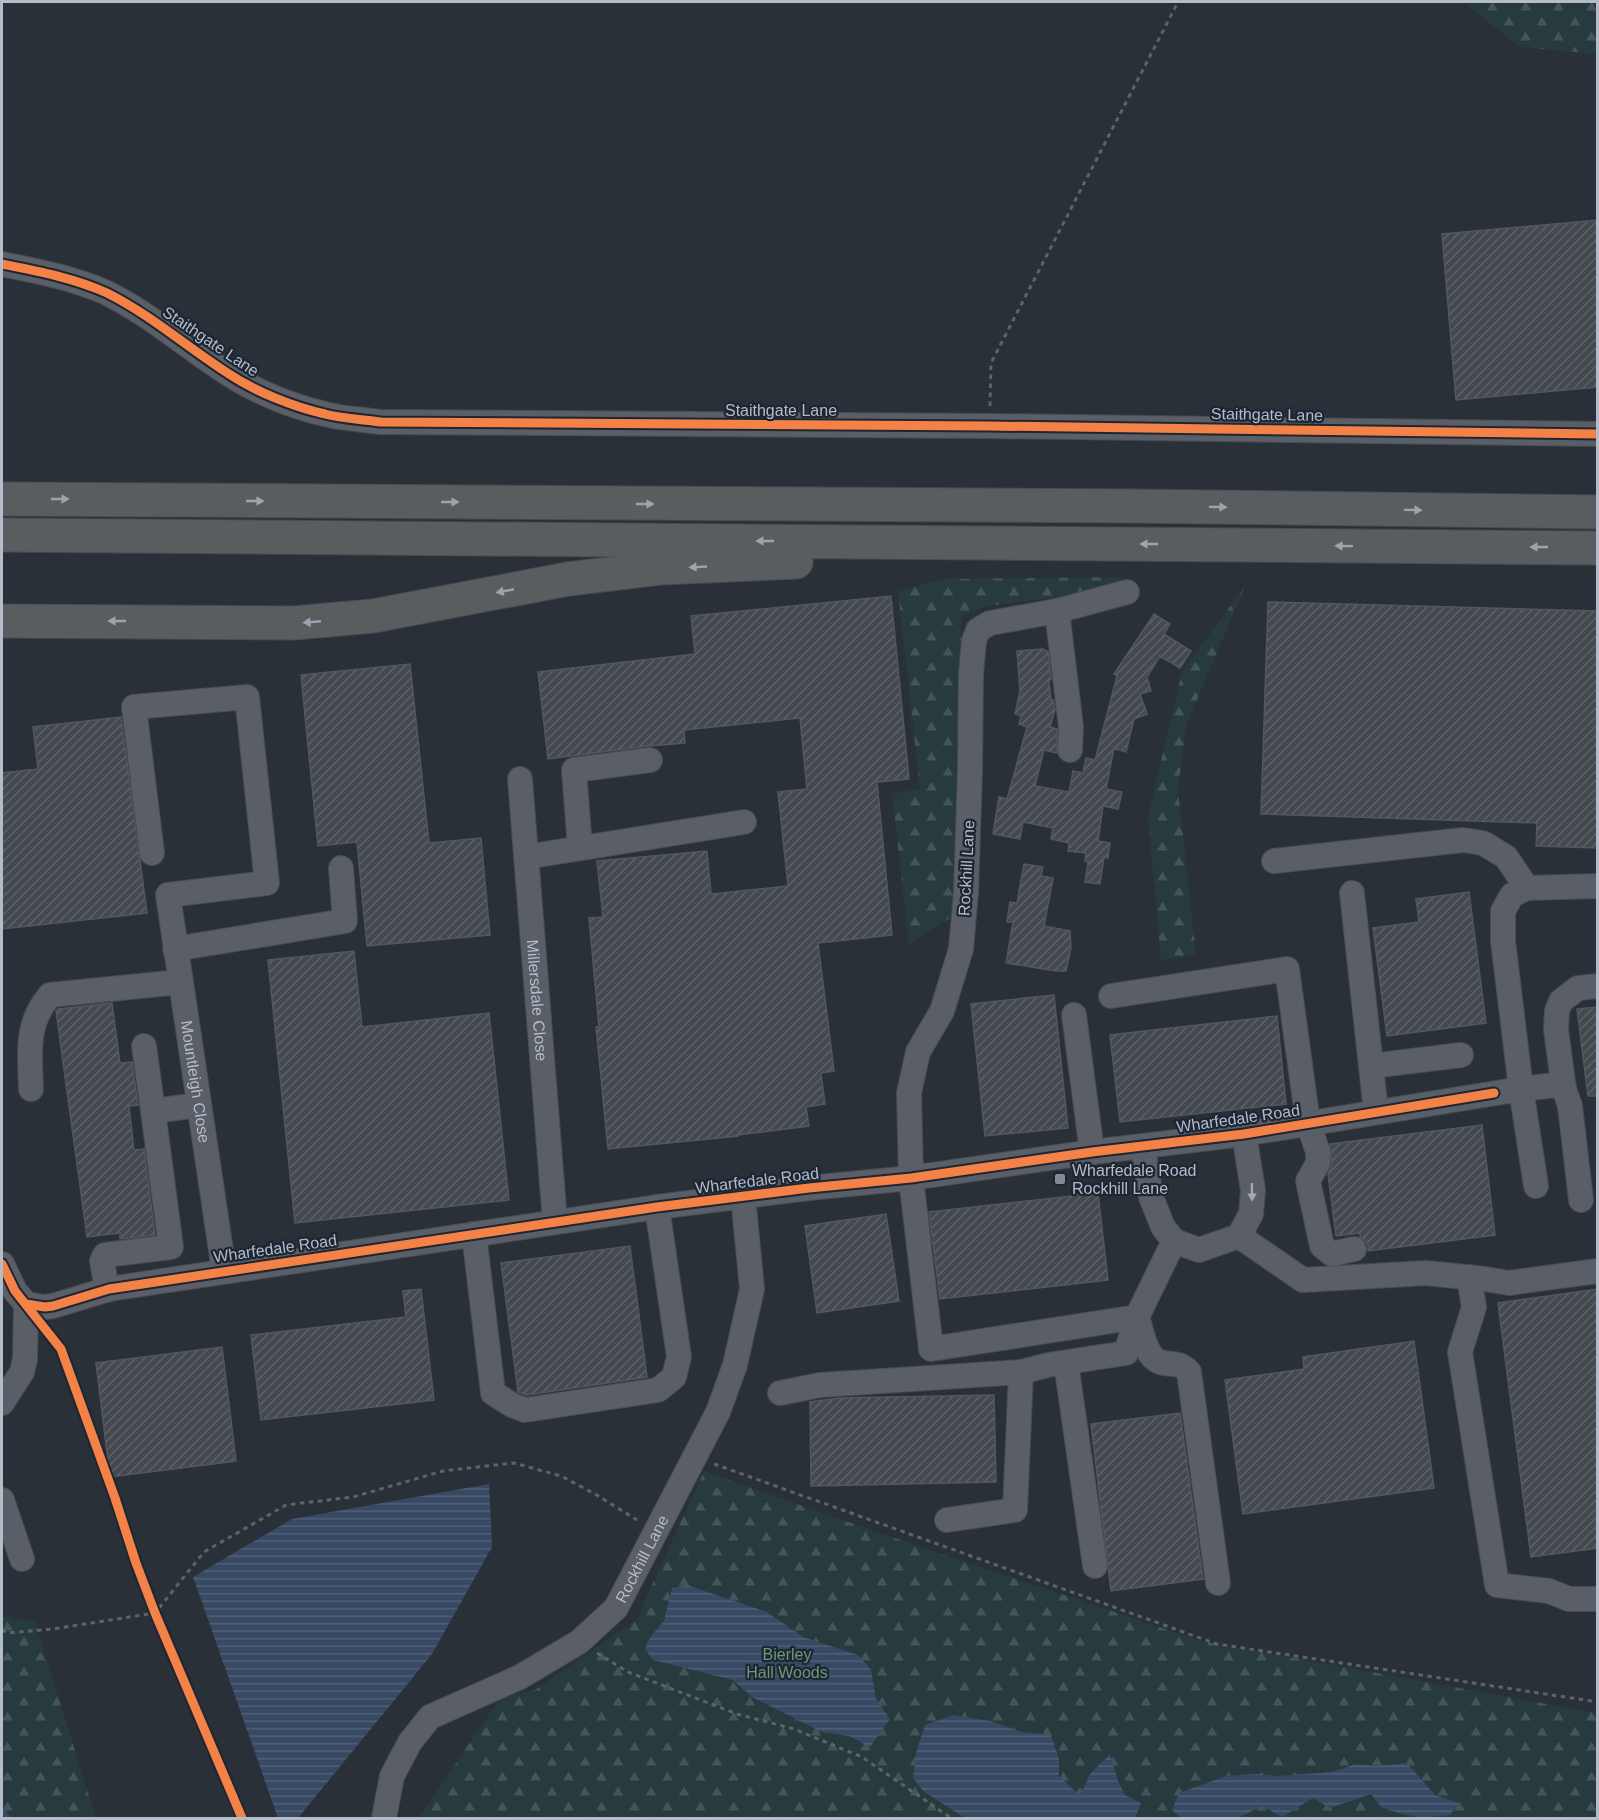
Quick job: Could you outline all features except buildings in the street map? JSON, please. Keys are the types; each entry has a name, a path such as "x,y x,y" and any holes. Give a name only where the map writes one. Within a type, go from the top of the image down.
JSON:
{"highway":[{"path":"2,499 1117,506 1598,512"},
{"path":"2,535 1598,548"},
{"path":"2,621 294,623 373,616 568,579 660,568 834,560 944,542"}],"street":[{"name":"Staithgate Lane","path":"2,264 79,283 106,293 137,310 229,375 260,392 325,414 380,422 989,426 1598,434"},
{"name":"Rockhill Lane","path":"1127,592 1057,611 990,622 978,630 974,641 971,673 966,892 961,950 942,1011 918,1052 909,1093 911,1178 931,1349 1137,1317"},
{"path":"1057,611 1071,727 1070,750"},
{"name":"Mountleigh Close","path":"152,853 134,708 248,698 267,883 168,894 224,1271"},
{"path":"580,848 574,770 650,760"},
{"name":"Millersdale Close","path":"520,779 555,1222"},
{"path":"526,857 744,822"},
{"path":"1274,861 1463,840 1483,843 1506,857 1527,888"},
{"path":"175,949 345,921 341,868"},
{"path":"1536,1186 1521,1089 1503,941 1503,912 1512,895 1527,888 1598,886"},
{"path":"1352,893 1376,1112"},
{"path":"1111,996 1287,969 1308,1124 1318,1152 1318,1163 1308,1181 1322,1246 1332,1254 1354,1249"},
{"path":"31,1089 29,1041 35,1021 50,995 180,982"},
{"path":"1581,1200 1570,1106 1564,1089 1556,1030 1557,1011 1561,1001 1578,988 1598,986"},
{"path":"1074,1015 1092,1152"},
{"path":"107,1290 102,1262 105,1256 171,1247 144,1046"},
{"path":"1371,1066 1461,1055"},
{"name":"Wharfedale Road","path":"26,1304 53,1306 107,1290 657,1207 911,1178 1092,1152 1244,1134 1521,1089 1556,1085 1564,1089"},
{"path":"153,1111 199,1106"},
{"path":"1143,1147 1152,1197 1163,1227 1174,1242 1199,1250 1239,1236 1251,1214 1253,1190 1244,1134"},
{"name":"Rockhill Lane","path":"384,1818 392,1776 410,1742 430,1717 520,1677 579,1642 616,1608 718,1412 735,1365 752,1289 743,1196"},
{"path":"474,1234 493,1393 525,1410 537,1409 658,1390 674,1377 679,1358 657,1207"},
{"path":"1239,1236 1303,1280 1426,1273 1509,1283 1598,1271"},
{"path":"780,1393 820,1385 1021,1372 1126,1353 1137,1317 1174,1242"},
{"path":"2,1264 15,1291 26,1304 25,1359 22,1372 2,1402"},
{"path":"1477,1278 1474,1307 1460,1352 1497,1585 1549,1591 1569,1599 1598,1599"},
{"path":"1137,1317 1148,1352 1158,1361 1183,1366 1189,1372 1218,1583"},
{"path":"1066,1363 1095,1566"},
{"path":"948,1520 1015,1510 1021,1372"},
{"path":"2,1500 21,1559"}],"path":[{"path":"989,426 991,363 1179,2"},
{"path":"694,1457 1216,1644 1598,1702"},
{"path":"2,1630 7,1633 53,1629 155,1613 204,1552 286,1506 353,1497 443,1471 514,1463 561,1476 657,1532"},
{"path":"151,1603 159,1624"},
{"path":"579,1642 628,1672 738,1714 794,1729 862,1756 951,1818"}],"green space":[{"path":"1464,2 1597,2 1597,54 1519,47"},
{"path":"1121,577 1135,587 987,606 961,617 958,804 952,917 909,944 892,794 920,789 898,591 944,579"},
{"path":"1245,586 1186,726 1178,790 1196,955 1161,960 1148,816 1182,672"},
{"name":"Bierley Hall Woods","path":"704,1471 1201,1641 1597,1713 1597,1818 419,1818 500,1698 535,1690 636,1620"},
{"path":"2,1616 35,1622 96,1818 2,1818"}],"water":[{"path":"489,1484 492,1547 432,1654 298,1818 278,1818 193,1577 292,1519"},
{"path":"687,1585 767,1612 803,1637 858,1655 871,1670 876,1699 890,1719 870,1747 849,1736 822,1732 752,1697 733,1680 653,1660 645,1649 652,1635 664,1621 672,1588"},
{"path":"953,1715 990,1721 1022,1732 1051,1735 1059,1759 1059,1776 1080,1796 1090,1774 1110,1754 1125,1795 1141,1803 1135,1818 965,1818 923,1791 913,1778 916,1753 925,1725"},
{"path":"1407,1763 1435,1795 1459,1803 1450,1815 1423,1818 1402,1814 1381,1807 1371,1794 1330,1808 1313,1798 1282,1817 1262,1806 1238,1818 1181,1818 1172,1810 1179,1793 1226,1776 1255,1774 1278,1776 1333,1772 1356,1764 1376,1766"}],"waterway":[{"path":"2,1810 8,1818"}],"cycle path":[{"path":"2,264 69,279 107,293 139,311 229,374 276,398 332,416 380,422 989,426 1598,434"},
{"path":"26,1304 53,1306 109,1289 657,1207 911,1178 1092,1152 1244,1134 1494,1093"},
{"path":"2,1264 15,1291 61,1349 155,1613 242,1818"}],"place":[{"name":"Wharfedale Road Rockhill Lane","path":"1060,1179"}]}
